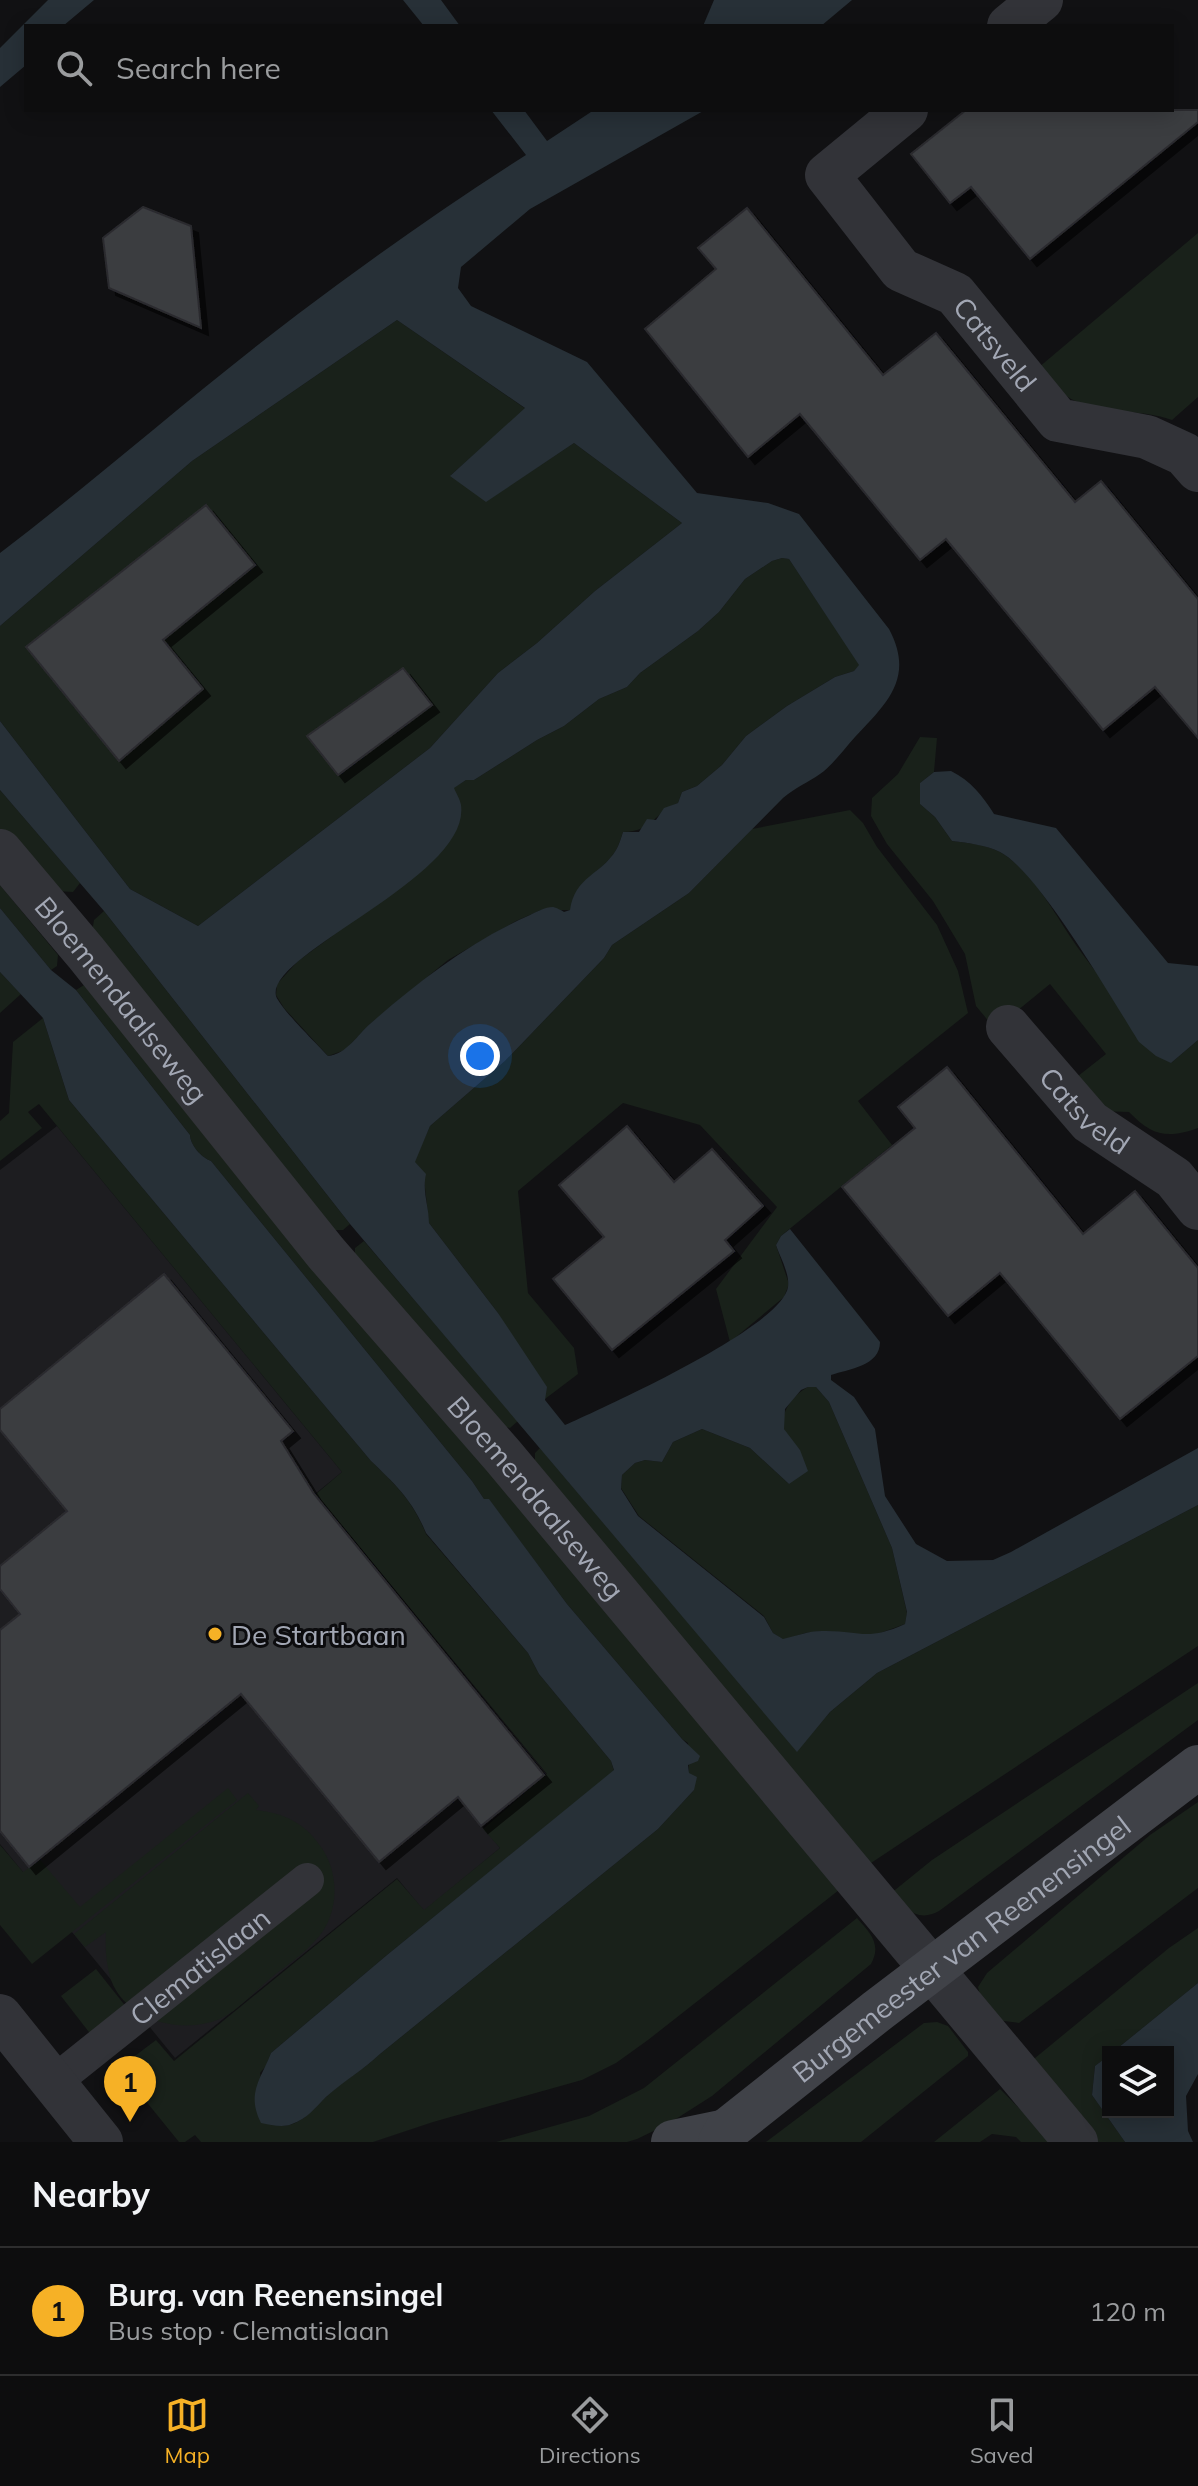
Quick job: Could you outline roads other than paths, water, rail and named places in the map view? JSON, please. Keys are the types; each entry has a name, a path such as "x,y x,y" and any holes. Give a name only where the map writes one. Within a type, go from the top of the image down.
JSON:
{"main road":[{"name":"Burgemeester van Reenensingel","path":"673,2142 723,2136 877,2011 1198,1767"}],"street":[{"path":"1011,24 1041,0"},
{"name":"Catsveld","path":"904,112 827,175 901,270 955,294 1058,420 1147,437 1184,454 1198,470"},
{"name":"Bloemendaalseweg","path":"0,851 86,953 326,1253 503,1456 1076,2142"},
{"name":"Catsveld","path":"1008,1027 1090,1122 1190,1182"},
{"path":"0,2016 101,2142"}],"lane":[{"name":"Clematislaan","path":"54,2082 307,1880"}],"place":[{"name":"De Startbaan","path":"215,1634"},
{"name":"Burg. van Reenensingel","path":"130,2122"}]}
